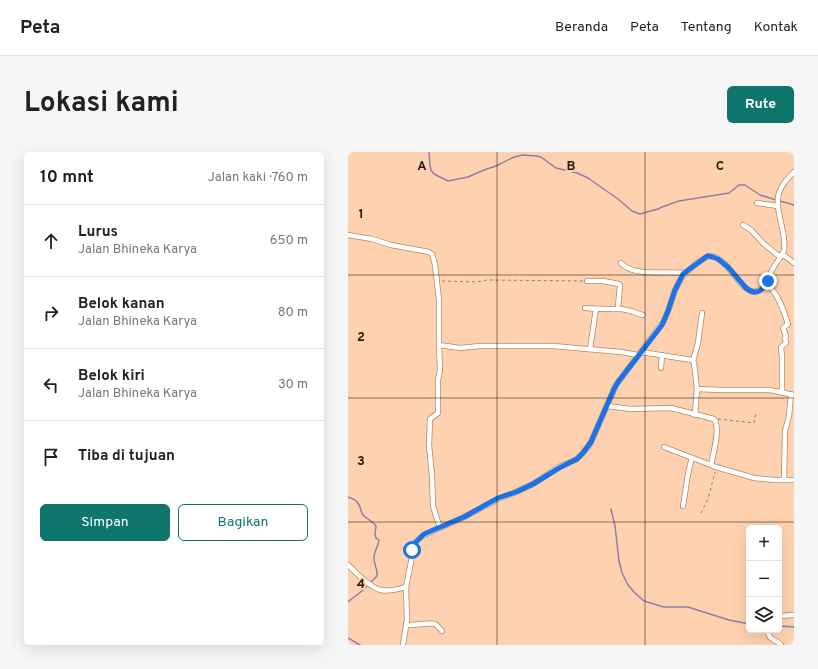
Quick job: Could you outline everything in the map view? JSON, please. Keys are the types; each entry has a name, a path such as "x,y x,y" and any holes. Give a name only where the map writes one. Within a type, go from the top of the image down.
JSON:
{"street":[{"path":"403,645 407,616 406,587 414,544 424,534 464,517 498,498 533,484 577,459 591,442 618,382 664,321 675,290 685,273 706,257 711,256 721,261 750,291 757,292 766,284 784,249 778,198 781,187 794,172"},
{"path":"757,203 778,205"},
{"path":"743,225 751,230 764,244 794,263"},
{"path":"348,235 430,252 432,255 435,265 439,307 440,370 438,385 438,408 437,414 430,419 428,445 432,476 433,506 440,527"},
{"path":"621,263 626,268 634,271 685,273"},
{"path":"587,281 603,281 619,284 619,309"},
{"path":"766,284 771,288 781,304 788,324 783,328 786,335 786,343 781,347 782,392"},
{"path":"585,308 628,310 643,315"},
{"path":"590,349 596,309"},
{"path":"695,415 697,389 694,361 702,313"},
{"path":"439,345 460,348 480,346 553,346 662,355 694,361"},
{"path":"661,368 662,355"},
{"path":"697,389 770,390 793,394 785,431 784,480"},
{"path":"607,406 631,409 671,408 714,419 716,424 716,436 711,465"},
{"path":"664,447 716,467 754,478 794,480"},
{"path":"683,506 692,458"},
{"path":"348,565 379,590 393,590 406,587"},
{"path":"782,616 794,615"},
{"path":"406,625 414,626 432,624 437,626 442,631"},
{"path":"769,633 771,639 781,645"}],"path":[{"path":"437,281 587,281"},
{"path":"714,419 754,423 756,413"},
{"path":"702,513 708,499 716,467"}],"waterway":[{"path":"429,152 431,170 434,174 448,181 468,177 514,157 523,155 541,157 556,168 577,173 588,178 618,199 632,211 640,214 679,201 729,193 739,185 745,185 760,195 776,200"},
{"path":"780,201 794,205"},
{"path":"348,497 356,501 362,514 375,524 375,534 376,538 379,540 374,556 377,576 348,602"},
{"path":"611,509 622,573 628,585 644,601 664,607 688,607 729,620 746,623"},
{"path":"782,626 794,627"},
{"path":"348,638 360,645"}],"route":[{"path":"412,550 414,544 424,534 464,517 498,498 533,484 577,459 583,453 591,442 616,385 666,318 675,290 683,274 706,257 711,256 721,261 728,267 750,291 759,291 768,281"}]}
